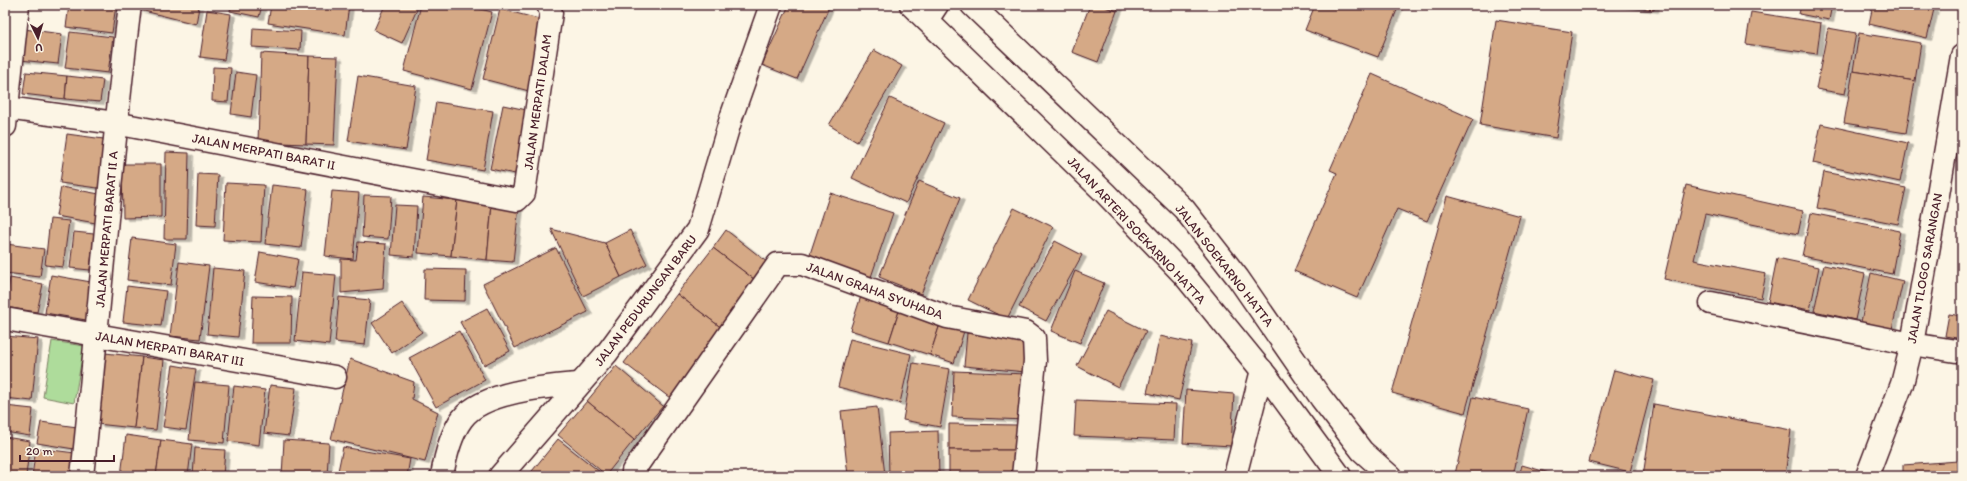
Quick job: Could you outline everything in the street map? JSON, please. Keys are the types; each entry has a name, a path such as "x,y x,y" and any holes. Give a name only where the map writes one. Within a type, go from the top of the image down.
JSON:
{"street":[{"path":"6,117 18,5"},
{"name":"JALAN MERPATI BARAT II A","path":"82,476 97,335 115,123 130,5"},
{"name":"JALAN MERPATI DALAM","path":"520,198 524,192 551,13 548,5"},
{"name":"JALAN PEDURUNGAN BARU","path":"500,476 607,353 698,229 732,115 770,5"},
{"name":"JALAN ARTERI SOEKARNO HATTA","path":"911,5 932,12 1184,276 1262,370 1340,476"},
{"name":"JALAN SOEKARNO HATTA","path":"972,5 1184,210 1238,278 1321,398 1357,445 1390,476"},
{"name":"JALAN TLOGO SARANGAN","path":"1867,476 1902,384 1912,344 1962,56"},
{"name":"JALAN MERPATI BARAT II","path":"6,117 115,123 517,200 520,198"},
{"name":"JALAN GRAHA SYUHADA","path":"633,471 778,264 802,264 947,317 1026,332 1034,338 1036,361 1023,476"},
{"path":"1711,302 1912,344 1962,352"},
{"name":"JALAN MERPATI BARAT III","path":"5,319 335,377"},
{"path":"1236,476 1262,370"},
{"path":"442,476 447,452 462,419 476,407 509,394 543,386 579,384"}],"green space":[{"path":"52,341 84,346 74,403 43,397"}],"building":[{"path":"69,5 116,5 112,33 66,27"},
{"path":"137,5 189,5 199,7 196,24 136,9"},
{"path":"231,5 262,5 259,17 230,11"},
{"path":"271,5 349,5 345,35 268,23"},
{"path":"385,5 419,5 402,43 374,30"},
{"path":"421,5 465,5 492,12 472,89 404,71"},
{"path":"789,5 830,5 797,79 762,65"},
{"path":"1090,5 1100,5 1117,11 1098,62 1072,52"},
{"path":"1100,5 1120,5 1117,11"},
{"path":"1315,5 1399,5 1378,57 1305,30"},
{"path":"1584,5 1598,5 1598,8"},
{"path":"1616,5 1655,5 1654,10"},
{"path":"1801,5 1832,5 1829,20 1799,14"},
{"path":"1873,5 1935,5 1927,38 1869,24"},
{"path":"500,9 547,21 529,91 483,79"},
{"path":"207,10 231,14 224,60 200,57"},
{"path":"1751,12 1821,23 1817,54 1746,44"},
{"path":"1496,20 1572,32 1556,138 1480,125"},
{"path":"253,28 301,31 300,50 252,47"},
{"path":"1828,28 1856,33 1845,94 1816,89"},
{"path":"24,29 62,34 58,64 20,60"},
{"path":"70,32 113,37 108,73 65,68"},
{"path":"1859,33 1921,43 1915,81 1853,71"},
{"path":"874,50 902,66 857,142 829,125"},
{"path":"261,53 309,56 306,144 258,142"},
{"path":"309,56 338,57 334,145 306,144"},
{"path":"213,67 231,68 228,102 212,101"},
{"path":"1853,71 1915,81 1906,133 1844,123"},
{"path":"26,72 67,76 65,99 23,94"},
{"path":"236,72 256,75 251,117 231,114"},
{"path":"1372,74 1473,119 1427,221 1397,209 1357,298 1294,271 1337,173 1330,170"},
{"path":"67,76 103,80 100,102 65,99"},
{"path":"358,76 416,86 406,150 348,141"},
{"path":"890,98 944,123 906,203 852,178"},
{"path":"436,102 493,111 483,170 426,160"},
{"path":"503,105 527,110 515,174 490,169"},
{"path":"1821,124 1908,143 1900,182 1813,163"},
{"path":"67,134 111,140 105,189 60,183"},
{"path":"166,152 189,153 187,239 164,239"},
{"path":"122,164 161,164 161,217 123,218"},
{"path":"1824,172 1906,188 1898,224 1817,208"},
{"path":"198,174 218,175 215,226 196,225"},
{"path":"919,181 960,198 921,294 879,277"},
{"path":"226,183 264,185 261,242 223,240"},
{"path":"272,185 308,189 301,248 265,244"},
{"path":"1686,185 1803,211 1798,234 1705,214 1694,260 1766,274 1761,298 1664,279"},
{"path":"61,187 105,195 101,224 56,216"},
{"path":"332,191 359,193 353,259 325,256"},
{"path":"830,193 893,213 871,277 809,257"},
{"path":"364,195 391,196 388,239 362,237"},
{"path":"1447,196 1520,216 1465,413 1392,393"},
{"path":"423,197 457,200 451,256 418,253"},
{"path":"457,200 492,204 487,260 451,256"},
{"path":"492,204 519,206 513,262 487,260"},
{"path":"395,205 417,206 414,257 391,255"},
{"path":"1014,208 1053,227 1007,319 968,300"},
{"path":"1811,213 1900,231 1892,274 1802,256"},
{"path":"50,219 69,221 63,267 45,265"},
{"path":"551,229 605,243 621,277 583,296"},
{"path":"630,230 647,264 621,277 605,243"},
{"path":"726,230 772,266 759,283 713,248"},
{"path":"74,232 94,234 90,270 70,268"},
{"path":"132,238 176,244 171,285 127,280"},
{"path":"1055,241 1082,255 1046,321 1019,307"},
{"path":"358,242 386,244 383,289 341,293 341,259 356,260"},
{"path":"6,244 44,249 40,277 5,273"},
{"path":"556,248 588,312 515,348 483,284"},
{"path":"713,248 759,283 723,329 677,294"},
{"path":"260,252 298,259 293,288 255,282"},
{"path":"1777,258 1819,267 1810,310 1768,302"},
{"path":"179,262 209,266 200,339 170,336"},
{"path":"1824,265 1865,274 1855,320 1814,311"},
{"path":"213,268 245,271 238,337 207,334"},
{"path":"425,269 466,270 465,301 424,300"},
{"path":"1075,271 1104,283 1080,343 1051,331"},
{"path":"302,272 336,275 329,345 295,341"},
{"path":"1871,273 1903,281 1892,329 1861,322"},
{"path":"51,275 91,282 86,320 45,313"},
{"path":"10,278 43,284 37,312 5,307"},
{"path":"127,286 166,291 161,326 123,322"},
{"path":"677,294 723,329 670,398 624,363"},
{"path":"253,296 292,297 291,343 251,343"},
{"path":"861,296 900,308 889,342 850,330"},
{"path":"339,297 370,300 365,345 335,342"},
{"path":"402,303 422,332 392,353 372,323"},
{"path":"487,308 510,351 484,365 460,322"},
{"path":"900,308 941,321 930,355 889,342"},
{"path":"1106,311 1146,331 1118,387 1077,366"},
{"path":"1949,314 1962,316 1962,339 1945,336"},
{"path":"941,321 965,328 954,363 930,355"},
{"path":"459,331 485,380 436,407 409,358"},
{"path":"967,333 1028,339 1025,372 964,366"},
{"path":"5,336 38,339 32,401 5,398"},
{"path":"1160,336 1192,343 1179,400 1147,393"},
{"path":"850,339 911,354 900,403 838,387"},
{"path":"105,353 142,357 134,428 97,424"},
{"path":"142,357 164,360 156,430 134,428"},
{"path":"350,359 414,382 412,399 438,412 425,462 331,439"},
{"path":"913,363 950,369 940,427 903,420"},
{"path":"173,365 196,369 186,430 163,427"},
{"path":"616,366 663,406 634,440 587,401"},
{"path":"1614,370 1654,380 1630,472 1589,462"},
{"path":"954,371 1027,374 1025,420 952,417"},
{"path":"195,382 229,385 224,443 189,440"},
{"path":"270,385 296,388 289,436 264,433"},
{"path":"234,386 265,390 259,445 228,441"},
{"path":"1186,390 1234,394 1231,446 1183,443"},
{"path":"1473,397 1528,409 1513,476 1455,474"},
{"path":"1076,400 1176,404 1174,440 1074,436"},
{"path":"587,401 634,440 606,475 558,435"},
{"path":"1654,404 1791,430 1785,476 1643,476"},
{"path":"5,406 33,409 30,436 5,432"},
{"path":"877,407 885,475 848,476 841,411"},
{"path":"41,422 77,427 74,449 37,443"},
{"path":"949,424 1017,425 1017,450 949,450"},
{"path":"938,431 939,476 889,476 888,433"},
{"path":"126,435 161,440 156,476 121,476"},
{"path":"5,437 30,441 26,476 5,476"},
{"path":"558,439 605,476 528,476"},
{"path":"161,440 192,444 188,476 156,476"},
{"path":"284,440 329,443 327,476 282,476"},
{"path":"343,447 410,459 407,476 337,476"},
{"path":"36,448 75,453 71,476 32,476"},
{"path":"195,448 225,450 223,476 193,476"},
{"path":"949,450 1017,450 1017,476 949,476"},
{"path":"1958,461 1959,476 1903,476 1903,465"},
{"path":"1522,465 1560,476 1519,476"}]}
